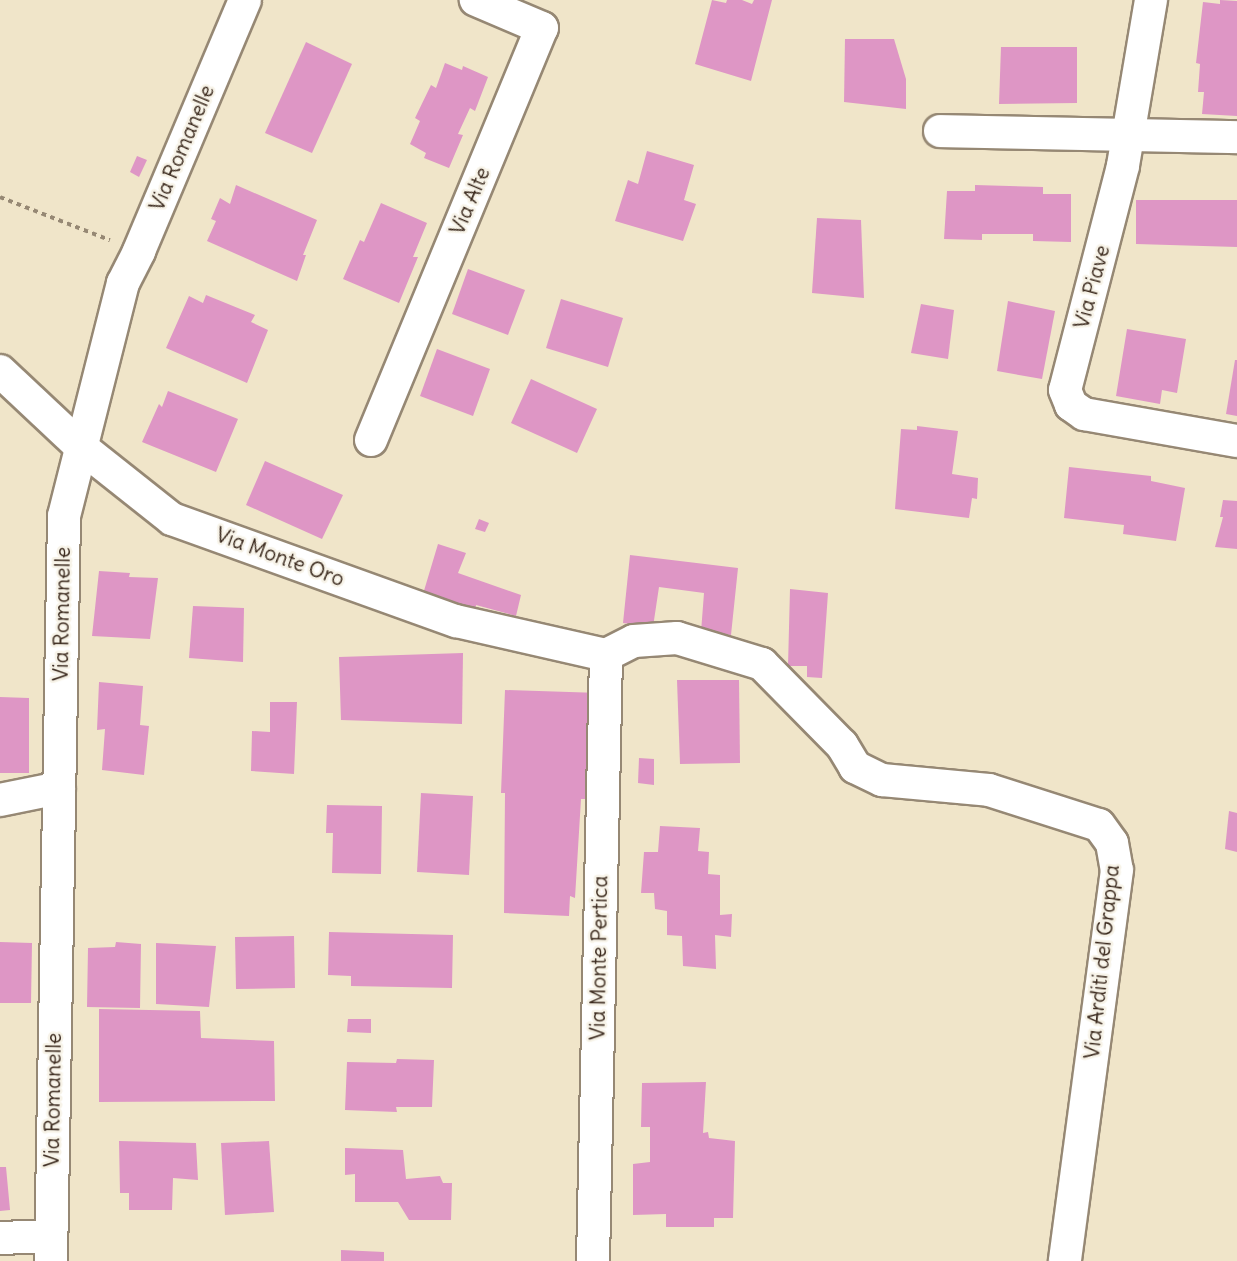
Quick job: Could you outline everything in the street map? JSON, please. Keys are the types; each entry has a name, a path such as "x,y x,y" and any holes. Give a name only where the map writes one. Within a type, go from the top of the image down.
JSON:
{"street":[{"name":"Via Romanelle","path":"51,1248 64,516 123,283 139,251 245,0"},
{"name":"Via Alte","path":"371,440 542,28 476,0"},
{"name":"Via Piave","path":"1151,0 1124,166 1065,390 1071,405 1084,414 1237,441"},
{"path":"940,131 1237,137"},
{"name":"Via Monte Oro","path":"0,371 81,447 172,519 456,621 606,655"},
{"name":"Via Arditi del Grappa","path":"606,655 634,641 677,638 762,664 842,746 855,767 882,780 989,790 1100,825 1112,843 1117,870 1065,1261"},
{"name":"Via Monte Pertica","path":"593,1261 606,655"},
{"path":"0,800 59,788"},
{"path":"0,1238 51,1248"}],"path":[{"path":"0,197 139,251"}],"building":[{"path":"712,0 726,3 727,0 742,0 752,4 754,0 772,0 751,81 695,64"},
{"path":"1220,0 1237,1 1237,116 1202,114 1204,92 1198,92 1200,64 1196,63 1203,2 1220,4"},
{"path":"845,39 894,39 906,79 906,109 844,102"},
{"path":"306,42 352,64 312,153 265,133"},
{"path":"1001,47 1077,47 1077,103 999,104"},
{"path":"445,63 462,70 463,66 488,77 475,111 470,108 458,134 463,135 449,168 424,158 426,153 410,144 420,121 415,118 431,85 436,88"},
{"path":"647,151 694,165 684,200 696,204 683,241 615,221 628,180 638,184"},
{"path":"137,156 147,160 139,177 130,172"},
{"path":"236,185 317,220 303,255 306,255 297,281 207,241 216,221 211,219 220,198 230,204"},
{"path":"975,185 1043,187 1043,194 1071,194 1071,242 1033,241 1033,234 982,234 982,240 944,239 947,191 975,191"},
{"path":"1136,200 1237,200 1237,247 1136,244"},
{"path":"381,203 427,223 413,257 418,257 399,303 343,279 360,240 364,242"},
{"path":"817,218 861,220 864,298 812,293"},
{"path":"468,269 525,290 508,335 452,314"},
{"path":"206,295 255,315 251,322 268,330 247,383 166,348 189,296 203,303"},
{"path":"561,299 623,318 608,367 546,348"},
{"path":"1008,301 1055,311 1042,379 997,371"},
{"path":"921,304 954,310 948,359 911,353"},
{"path":"1127,329 1186,339 1177,393 1162,390 1160,404 1116,396"},
{"path":"437,349 490,369 473,416 420,396"},
{"path":"1235,360 1237,360 1237,416 1226,414"},
{"path":"531,379 597,409 577,453 511,423"},
{"path":"168,391 238,419 216,472 142,442 159,404 162,407"},
{"path":"917,426 958,431 952,474 978,478 977,499 972,498 969,518 895,509 901,429 917,430"},
{"path":"265,461 343,495 322,539 246,505"},
{"path":"1069,467 1151,476 1151,481 1185,488 1176,541 1123,534 1124,525 1064,518"},
{"path":"1223,500 1237,501 1237,549 1215,547 1223,517 1220,517"},
{"path":"479,519 489,523 485,532 475,529"},
{"path":"438,544 466,553 458,573 521,595 516,616 476,605 475,613 423,594"},
{"path":"630,555 738,568 731,635 701,632 704,593 659,587 653,627 623,623"},
{"path":"99,571 130,573 129,577 158,578 150,639 92,636"},
{"path":"790,589 828,593 822,678 807,677 807,666 788,666"},
{"path":"193,606 244,608 243,662 189,658"},
{"path":"463,653 462,724 341,720 339,657"},
{"path":"677,680 739,680 740,763 680,764"},
{"path":"99,682 143,686 140,725 149,726 144,775 102,770 105,729 97,730"},
{"path":"505,690 600,693 596,799 581,799 575,898 570,896 569,916 504,913 505,793 501,793"},
{"path":"0,697 29,698 29,773 0,773"},
{"path":"270,702 297,702 294,774 251,771 252,731 270,732"},
{"path":"639,758 654,759 654,785 638,783"},
{"path":"421,793 473,796 469,875 417,872"},
{"path":"327,805 382,806 381,874 332,873 333,833 326,833"},
{"path":"1229,811 1237,813 1237,852 1225,849"},
{"path":"660,826 700,828 698,851 709,852 708,874 720,875 720,915 732,914 731,937 715,935 716,969 683,966 682,936 667,935 667,911 655,909 654,893 641,893 644,852 658,852"},
{"path":"329,932 453,935 452,988 351,986 351,976 328,975"},
{"path":"294,936 295,988 236,989 235,937"},
{"path":"0,942 32,943 31,1003 0,1003"},
{"path":"116,942 141,944 140,1008 87,1007 88,948 115,947"},
{"path":"156,943 216,946 209,1007 156,1004"},
{"path":"99,1009 200,1011 201,1038 274,1041 275,1101 99,1102"},
{"path":"348,1019 371,1019 371,1033 347,1032"},
{"path":"397,1059 434,1060 432,1107 396,1107 397,1112 345,1110 347,1062 396,1063"},
{"path":"706,1082 703,1133 708,1132 709,1138 735,1141 733,1218 714,1218 714,1227 666,1227 666,1214 633,1215 633,1164 650,1162 650,1127 641,1127 642,1083"},
{"path":"119,1141 196,1143 198,1180 173,1178 172,1210 129,1210 129,1193 120,1193"},
{"path":"269,1141 274,1212 225,1215 221,1143"},
{"path":"345,1148 403,1150 406,1179 440,1176 443,1183 452,1183 451,1220 409,1220 398,1202 355,1202 355,1174 345,1175"},
{"path":"0,1167 6,1167 10,1210 0,1211"},
{"path":"341,1250 384,1252 384,1261 341,1261"}]}
